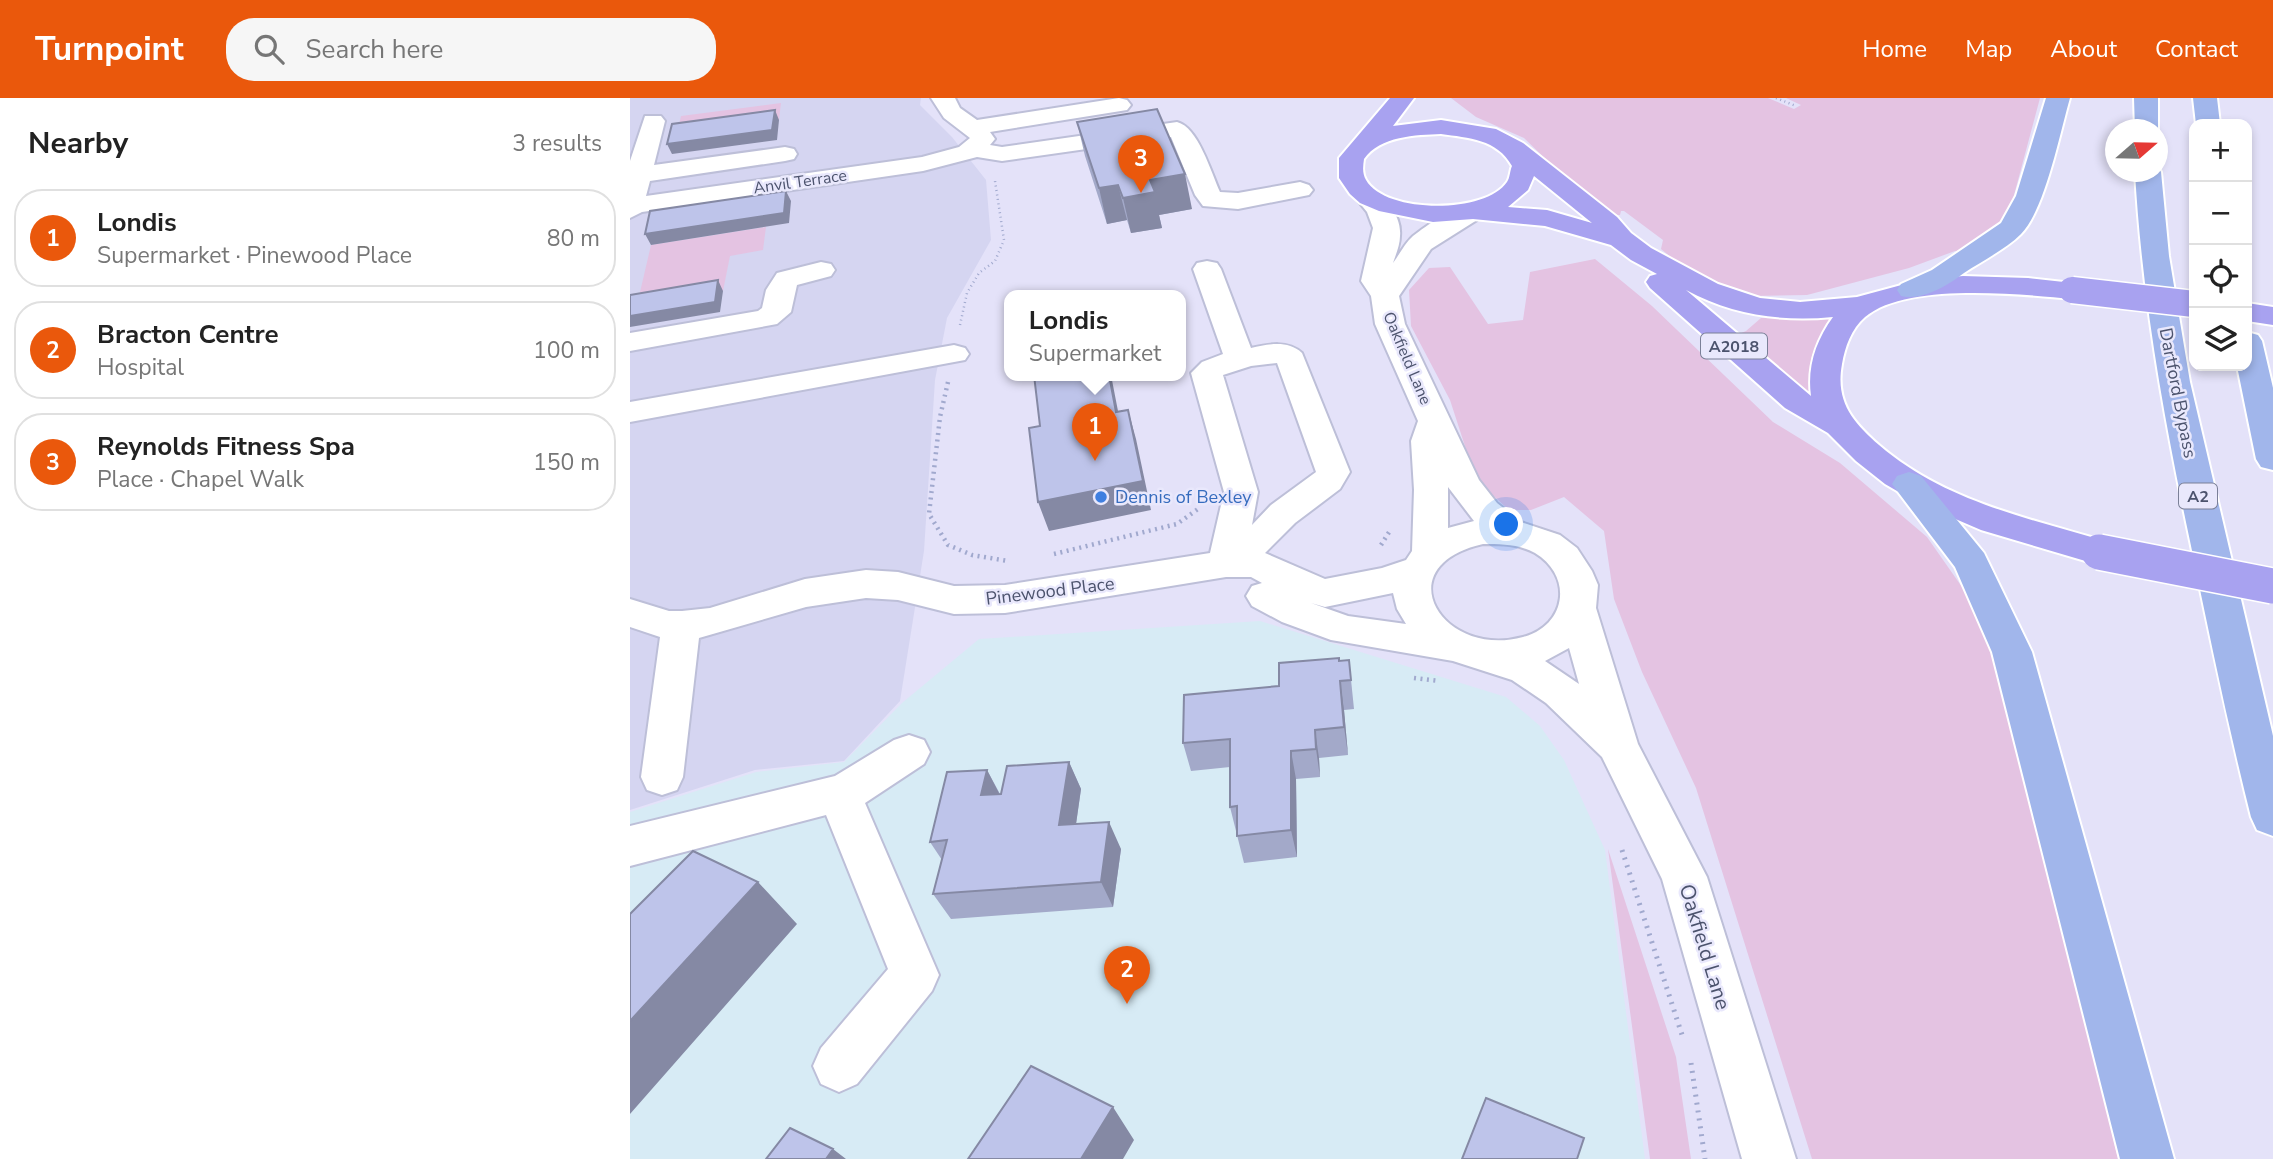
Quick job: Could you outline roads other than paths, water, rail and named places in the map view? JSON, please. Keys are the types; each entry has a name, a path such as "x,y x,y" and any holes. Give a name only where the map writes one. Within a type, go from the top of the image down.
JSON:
{"highway":[{"path":"1911,290 1942,276 2012,228 2029,196 2058,98"},
{"path":"2146,98 2147,119"},
{"path":"2205,98 2207,119"},
{"name":"Dartford Bypass","path":"2149,182 2157,276 2176,392 2244,711 2273,817"},
{"path":"2252,364 2273,459"},
{"path":"1909,484 1971,562 2012,652 2147,1159"}],"main road":[{"path":"1367,197 1355,185 1349,168 1354,154 1368,142 1402,98"},
{"name":"A2018","path":"1435,105 1441,112 1470,130"},
{"name":"A2018","path":"1368,142 1418,128 1470,130 1491,135 1516,149 1608,223 1660,282 1796,401 1838,425"},
{"name":"A2018","path":"1472,213 1505,200 1522,184 1525,164 1516,149"},
{"name":"A2018","path":"1367,197 1414,212 1547,218 1631,247 1708,290 1754,306 1800,311 1862,305"},
{"path":"2189,303 2072,290 1972,283 1911,290 1862,305 1836,337 1826,367 1824,386 1838,425 1909,484 1963,512 2099,552 2273,586"},
{"path":"2252,313 2273,316"}],"street":[{"path":"943,98 949,113 972,143 990,154 1177,130 1181,132 1212,200 1238,201 1300,190"},
{"name":"Anvil Terrace","path":"653,121 630,208 923,163 972,143 1119,105"},
{"path":"639,175 785,155"},
{"name":"Oakfield Lane","path":"1367,197 1381,211 1388,225 1389,236 1375,281 1385,296 1390,324 1464,485 1485,512 1510,532"},
{"name":"Oakfield Lane","path":"1385,296 1421,243 1472,213"},
{"path":"630,342 773,316 780,285 793,276 821,270"},
{"path":"1207,270 1240,360"},
{"path":"1281,353 1289,357 1334,472 1328,481 1278,518 1262,537 1226,564 1241,492 1207,376 1214,366 1281,353"},
{"path":"630,412 954,354"},
{"name":"Oakfield Lane","path":"1433,420 1428,441 1432,490 1424,561 1412,583 1412,601 1420,619 1461,660 1542,677 1618,745"},
{"name":"Oakfield Lane","path":"1424,561 1453,538 1476,532 1510,532 1546,543 1564,557 1576,573 1581,592 1578,611 1618,745 1684,877 1769,1159"},
{"name":"Pinewood Place","path":"630,613 669,625 710,622 794,596 849,585 883,584 947,599 995,600 1226,564 1256,564 1303,587 1325,593 1387,581 1424,561"},
{"path":"1226,564 1260,593 1295,612 1345,630 1461,660 1532,650 1553,640 1569,627 1578,611"},
{"path":"663,777 669,695 682,625"},
{"path":"630,846 839,794 856,787 909,752"},
{"path":"839,794 915,975 839,1066"}],"place":[{"name":"Reynolds Fitness Spa","path":"1141,193"},
{"name":"Londis","path":"1095,461"},
{"name":"Dennis of Bexley","path":"1101,497"},
{"name":"Bracton Centre","path":"1127,1004"}]}
